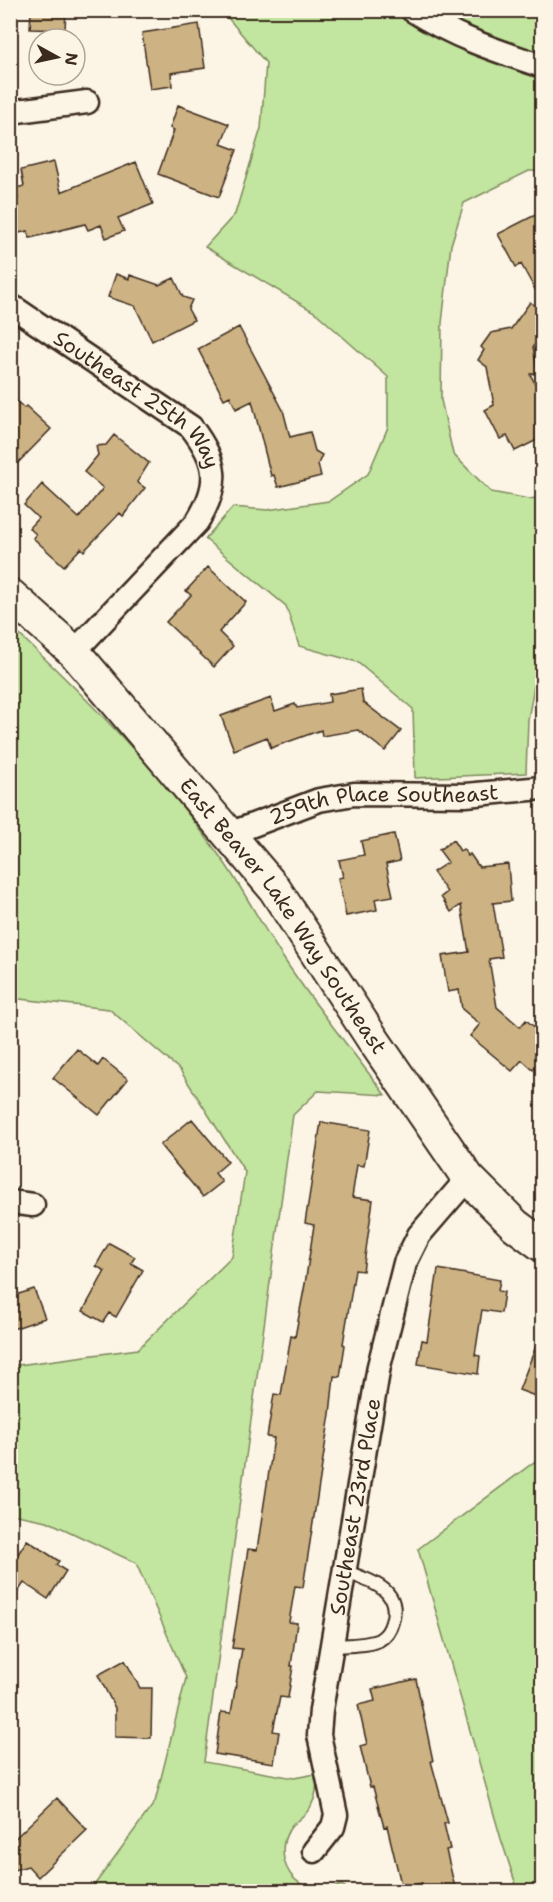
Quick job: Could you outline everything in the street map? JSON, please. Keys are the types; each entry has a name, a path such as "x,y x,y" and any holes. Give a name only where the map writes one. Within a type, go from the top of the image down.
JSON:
{"street":[{"path":"412,10 449,31 499,52 543,66"},
{"path":"10,112 87,102"},
{"name":"Southeast 25th Way","path":"10,305 191,427 204,444 211,463 214,483 208,504 197,522 74,651"},
{"name":"East Beaver Lake Way Southeast","path":"10,595 74,651 274,888 372,1038 468,1178 515,1225 543,1245"},
{"name":"259th Place Southeast","path":"229,834 319,801 354,794 466,795 543,788"},
{"name":"Southeast 23rd Place","path":"314,1851 333,1827 336,1815 319,1735 379,1366 405,1263 419,1235 468,1178"},
{"path":"10,1202 33,1205"}],"lane":[{"path":"332,1646 379,1640 390,1631 394,1616 393,1599 386,1590 344,1571"}],"green space":[{"path":"222,11 542,11 542,171 529,171 464,203 451,245 442,323 441,400 453,454 491,492 529,499 542,497 542,654 539,657 528,720 526,773 415,778 413,709 357,662 299,646 286,606 205,539 233,507 267,510 329,501 368,474 388,427 388,377 316,313 205,247 235,214 261,128 266,63"},
{"path":"10,626 96,709 176,799 224,862 296,976 385,1095 318,1091 293,1115 204,1762 294,1778 316,1774 314,1798 309,1809 294,1823 286,1837 283,1852 286,1867 295,1879 306,1887 321,1889 342,1885 350,1891 90,1891 155,1802 186,1678 136,1563 47,1521 11,1514 11,1366 138,1349 232,1257 245,1172 180,1070 109,1009 11,998"},
{"path":"542,1456 542,1891 518,1891 418,1549"}],"building":[{"path":"31,10 66,10 65,27 30,27"},
{"path":"199,24 205,68 171,73 172,86 150,89 142,33"},
{"path":"178,105 229,124 221,144 237,150 219,197 158,174 174,130 170,128"},
{"path":"54,162 61,192 136,162 153,204 118,218 124,231 106,238 101,225 88,230 85,224 30,238 28,231 10,235 10,200 18,199 16,188 24,186 21,170"},
{"path":"543,211 543,304 521,264 516,267 498,234"},
{"path":"116,274 129,279 130,275 159,285 174,278 183,297 192,300 188,309 194,320 152,341 135,306 108,297"},
{"path":"530,302 543,311 543,333 533,347 538,373 530,374 543,398 543,437 515,451 507,436 500,439 485,410 494,405 487,367 478,360 484,350 481,347 491,333 511,329"},
{"path":"239,327 283,410 290,437 310,432 315,451 322,455 318,464 321,476 278,487 274,475 271,476 252,401 236,409 230,396 224,399 198,349"},
{"path":"10,395 51,429 10,471"},
{"path":"114,435 149,463 137,482 145,488 123,516 120,513 84,551 81,548 64,566 33,538 36,534 29,528 38,518 24,505 42,484 79,518 103,488 84,472 98,455 96,446 106,445"},
{"path":"208,567 246,602 219,632 233,646 214,667 166,622 191,595 186,591"},
{"path":"361,689 363,702 401,731 385,751 358,730 322,736 321,730 271,748 267,737 234,750 221,716 271,698 275,711 295,704 297,708 330,702 329,694"},
{"path":"394,834 400,861 386,864 393,896 375,899 377,910 346,916 338,878 343,877 339,860 364,855 361,841"},
{"path":"453,840 460,851 463,849 468,856 470,854 479,867 508,864 511,901 493,903 502,957 489,959 497,1007 520,1027 526,1020 543,1034 543,1059 533,1070 522,1060 512,1071 470,1036 480,1024 462,1009 459,990 448,992 442,956 469,952 461,905 451,912 441,897 447,892 433,872 448,862 439,850"},
{"path":"77,1049 98,1066 103,1059 128,1079 99,1115 53,1078"},
{"path":"192,1119 228,1162 215,1173 222,1182 203,1197 160,1145"},
{"path":"321,1122 370,1130 364,1166 357,1165 352,1197 373,1200 363,1271 355,1270 340,1377 334,1376 303,1587 295,1586 289,1622 297,1623 291,1666 293,1666 288,1698 280,1697 273,1731 279,1732 274,1763 215,1754 221,1712 231,1713 242,1649 232,1648 248,1549 257,1550 274,1438 267,1437 274,1394 281,1395 291,1336 295,1337 305,1284 314,1225 305,1223"},
{"path":"109,1243 135,1257 131,1263 143,1270 116,1317 109,1313 103,1322 83,1311 105,1271 96,1266"},
{"path":"438,1269 500,1280 498,1291 504,1292 501,1313 482,1310 475,1355 480,1356 478,1374 418,1364 422,1340 427,1341"},
{"path":"34,1289 45,1318 10,1330 10,1297"},
{"path":"541,1333 543,1333 543,1399 519,1390"},
{"path":"27,1540 59,1561 56,1565 66,1571 48,1599 24,1583 10,1603 10,1549 18,1554"},
{"path":"125,1660 140,1688 152,1688 151,1738 115,1737 115,1708 98,1675"},
{"path":"416,1679 433,1761 431,1761 448,1823 444,1824 450,1849 446,1850 456,1892 424,1892 422,1883 402,1888 387,1826 384,1827 373,1787 370,1787 360,1746 367,1744 358,1705 375,1701 372,1689"},
{"path":"57,1798 87,1830 38,1877 28,1866 10,1871 10,1843"}]}
